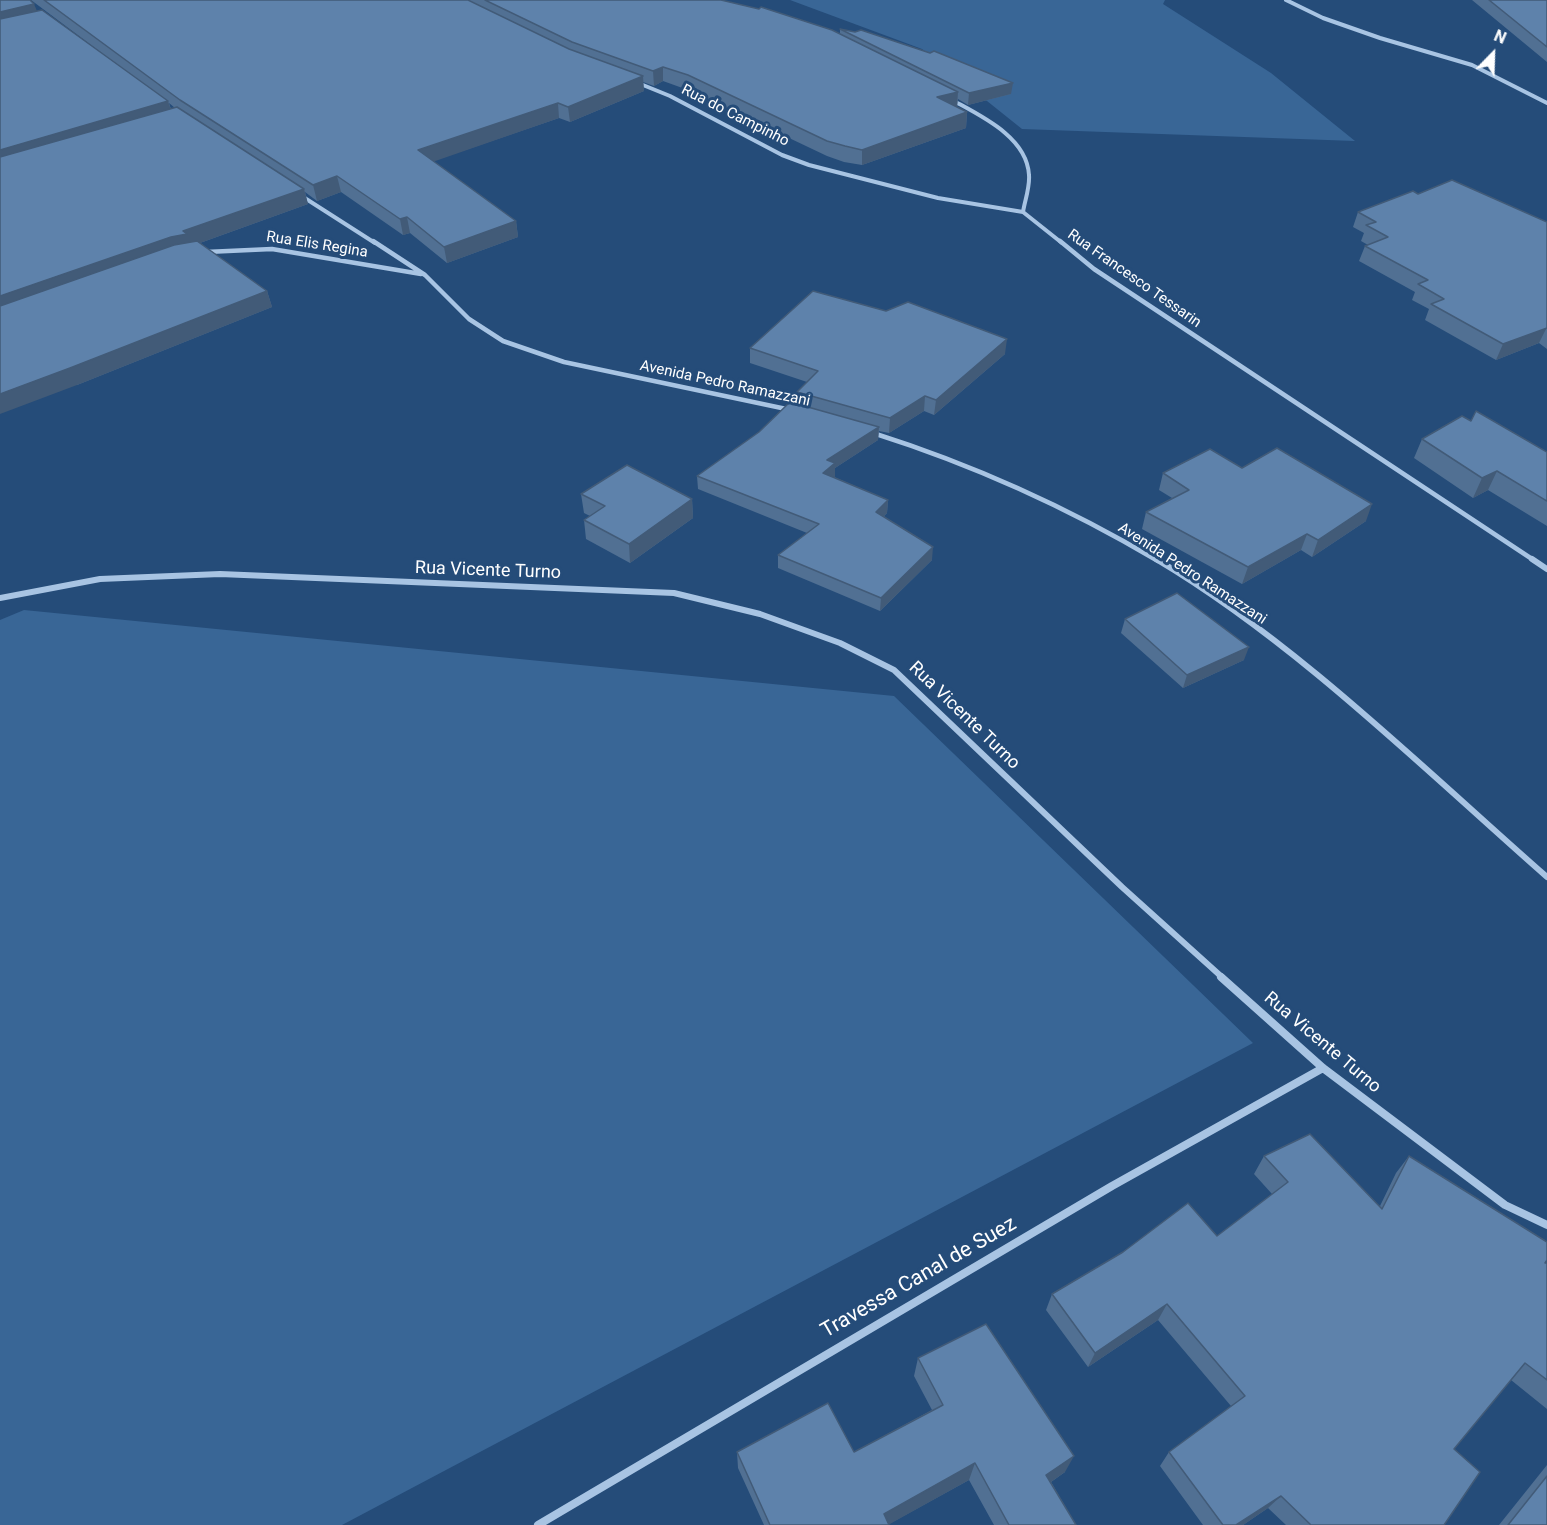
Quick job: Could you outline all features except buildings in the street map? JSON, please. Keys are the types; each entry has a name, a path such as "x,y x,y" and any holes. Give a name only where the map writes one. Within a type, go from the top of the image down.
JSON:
{"street":[{"path":"1286,0 1323,18 1380,38 1472,65 1547,103"},
{"name":"Rua do Campinho","path":"630,80 670,96 782,155 809,165 938,198 1023,212"},
{"path":"951,99 994,125 1018,147 1030,174 1023,212"},
{"name":"Avenida Pedro Ramazzani","path":"297,193 425,275 469,319 503,341 540,356 746,398 803,413"},
{"name":"Rua Francesco Tessarin","path":"1023,212 1094,269 1547,569"},
{"name":"Rua Elis Regina","path":"197,254 244,248 272,249 425,275"},
{"name":"Avenida Pedro Ramazzani","path":"869,432 914,445 1018,486 1127,543 1197,588 1249,623 1366,718 1547,877"},
{"name":"Rua Vicente Turno","path":"0,597 100,579 220,574 674,593 744,607 798,625 854,648 894,670 1122,887 1323,1068 1505,1204 1547,1226"},
{"name":"Travessa Canal de Suez","path":"538,1525 1102,1191 1323,1068"}],"shaded area":[{"path":"790,0 1165,0 1163,4 1271,73 1355,141 1022,129 922,49"},
{"path":"24,610 894,696 1253,1043 342,1525 0,1525 0,620"}]}
